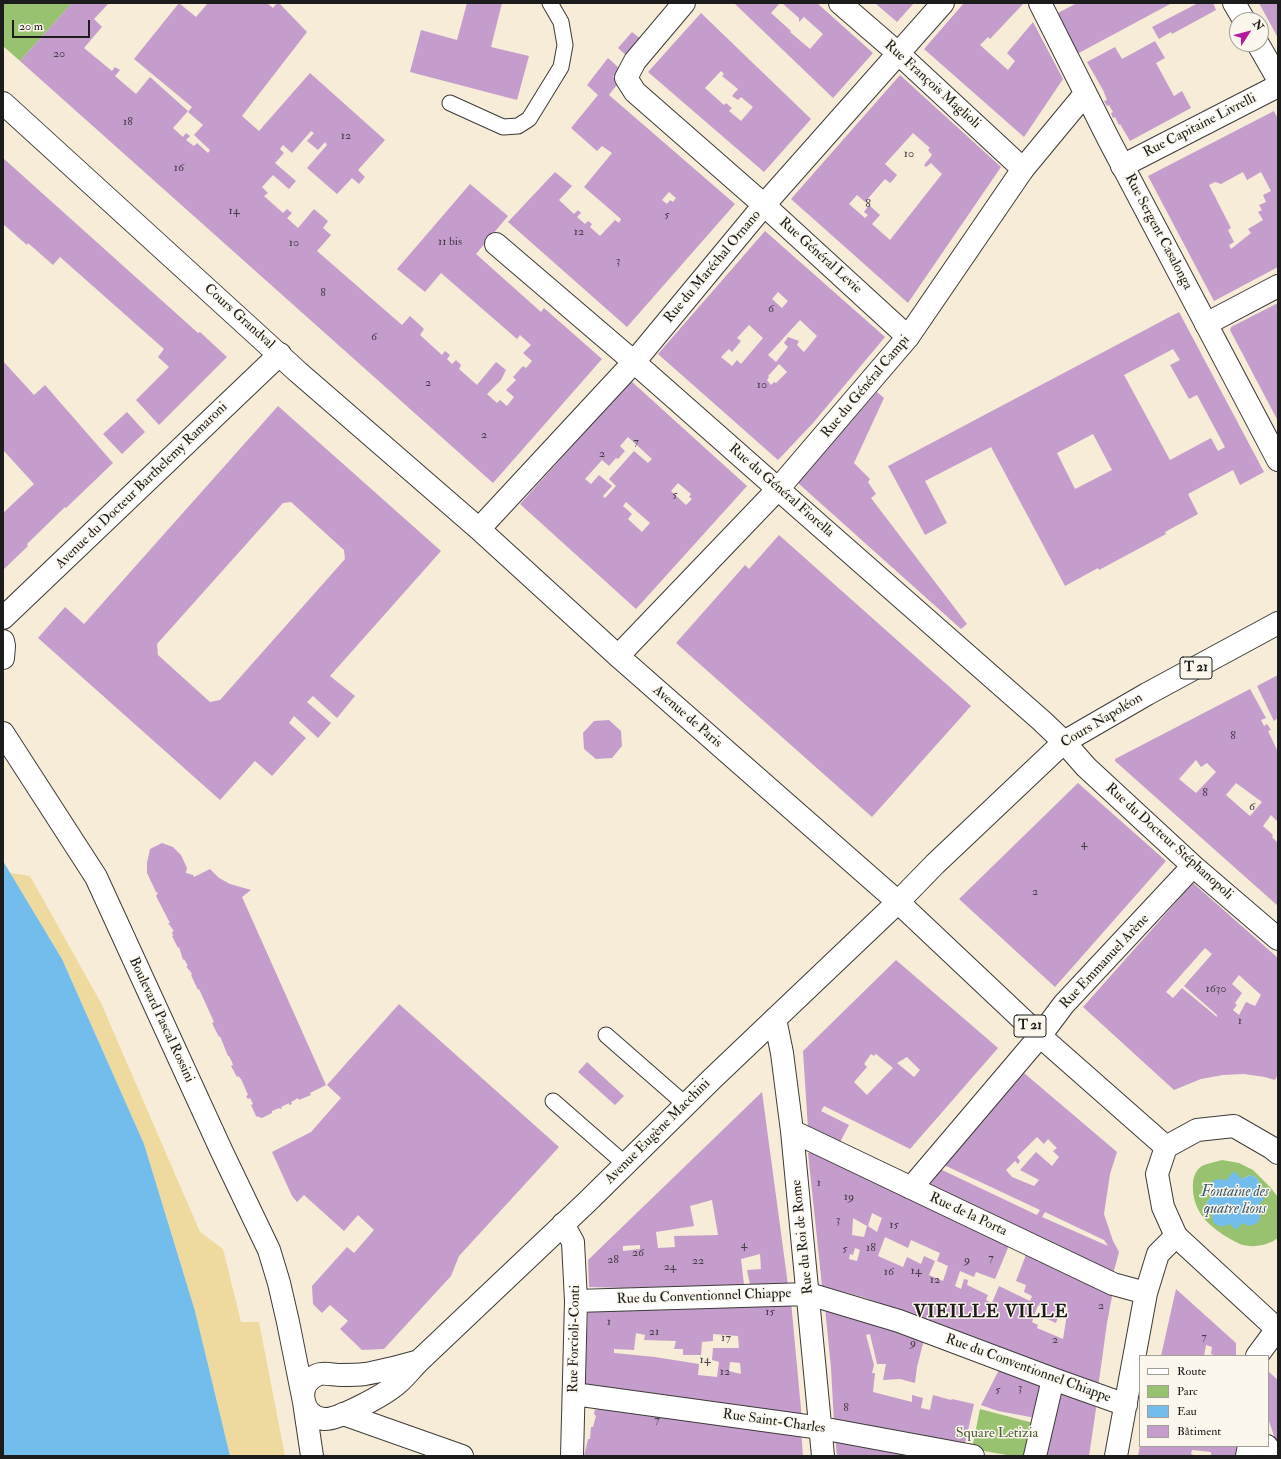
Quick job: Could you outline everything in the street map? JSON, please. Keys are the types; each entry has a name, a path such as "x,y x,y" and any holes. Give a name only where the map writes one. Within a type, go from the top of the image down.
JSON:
{"street":[{"name":"Rue Général Levie","path":"684,3 635,61 626,78 635,92 764,205 908,337"},
{"name":"Rue François Maglioli","path":"840,3 899,54 1024,169"},
{"name":"Rue du Maréchal Ornano","path":"479,529 634,362 764,205 943,3"},
{"name":"Rue Sergent Casalonga","path":"1040,3 1122,166 1278,460"},
{"path":"1234,3 1239,12"},
{"path":"1263,52 1278,79"},
{"name":"Rue Capitaine Livrelli","path":"1122,166 1278,86"},
{"name":"Rue du Général Campi","path":"618,656 778,489 908,337 1024,169 1085,94"},
{"name":"Cours Grandval","path":"3,102 298,372 479,529"},
{"name":"Rue du Général Fiorella","path":"496,244 634,362 1064,742"},
{"path":"1206,324 1278,286"},
{"name":"Avenue du Docteur Barthelemy Ramaroni","path":"3,618 280,354"},
{"name":"Avenue de Paris","path":"479,529 618,656 898,902"},
{"name":"Cours Napoléon","path":"898,902 935,864 1064,742 1146,694 1278,624"},
{"path":"3,641 3,658"},
{"name":"Boulevard Pascal Rossini","path":"3,733 96,877 222,1152 269,1250 279,1283 288,1322 304,1402"},
{"name":"Rue du Docteur Stéphanopoli","path":"1064,742 1086,767 1193,866 1278,939"},
{"name":"Rue Emmanuel Arène","path":"911,1188 1040,1036 1064,1004 1193,866"},
{"name":"Avenue Eugène Macchini","path":"304,1402 306,1408 317,1417 324,1419 331,1418 343,1414 381,1395 398,1384 419,1361 898,902"},
{"name":"T 21","path":"898,902 1040,1036 1166,1147"},
{"name":"Rue du Roi de Rome","path":"775,1019 782,1053 792,1131 809,1294 823,1456"},
{"path":"1258,1355 1277,1329 1176,1236 1163,1207 1157,1174 1166,1147 1197,1130 1234,1126 1276,1146"},
{"name":"Rue de la Porta","path":"792,1131 1113,1284 1146,1293"},
{"name":"Rue Forcioli-Conti","path":"563,1224 573,1242 576,1301 572,1456"},
{"path":"1116,1456 1146,1293 1158,1254 1176,1236"},
{"name":"Rue du Conventionnel Chiappe","path":"576,1301 809,1294 899,1321 1126,1405"},
{"name":"Boulevard Pascal Rossini","path":"288,1322 303,1353 320,1373"},
{"path":"312,1456 303,1390 310,1379 320,1373 342,1375 365,1374 419,1361"},
{"path":"1035,1456 1053,1379"},
{"name":"Rue Saint-Charles","path":"574,1394 821,1428 968,1456"},
{"path":"343,1414 462,1456"}],"lane":[{"path":"450,103 503,127 518,126 529,119 561,68 565,45 561,22 550,3"},
{"path":"606,1035 686,1105"},
{"path":"554,1100 625,1164"}],"green space":[{"path":"3,3 72,3 20,61 3,46"},
{"path":"1222,1160 1239,1163 1253,1170 1278,1197 1278,1238 1261,1245 1243,1245 1221,1233 1203,1217 1196,1205 1193,1187 1194,1177 1196,1172 1202,1166","holes":["1250,1175 1257,1178 1260,1185 1257,1193 1257,1207 1212,1217 1214,1210 1206,1203 1226,1180 1242,1179"]},
{"name":"Square Letizia","path":"980,1409 1037,1424 1029,1456 1013,1456 972,1449"}],"sand":[{"path":"10,873 30,876 101,1003 200,1232 223,1249 241,1322 259,1322 285,1456 230,1456 195,1311 144,1144 62,959"}],"water":[{"path":"3,861 62,959 144,1144 195,1311 230,1456 3,1456"},
{"name":"Fontaine des quatre lions","path":"1234,1171 1242,1179 1250,1175 1257,1178 1260,1185 1257,1193 1264,1199 1257,1207 1260,1215 1258,1223 1249,1226 1242,1223 1236,1230 1230,1224 1222,1226 1214,1223 1212,1217 1213,1210 1206,1203 1213,1195 1210,1190 1211,1183 1216,1179 1226,1180"}],"building":[{"path":"72,3 109,3 94,19 102,27 84,48 112,71 115,67 120,70 115,76 136,94 150,77 188,111 173,128 183,137 186,133 190,136 186,140 194,146 197,143 208,153 210,150 194,135 203,125 188,112 192,107 134,59 179,3 196,17 208,3 267,3 273,8 277,3 279,3 307,32 242,116 259,131 310,73 385,140 358,170 365,177 359,184 352,178 337,194 307,168 327,145 325,142 318,150 307,141 314,133 311,131 292,153 283,145 280,149 284,153 275,163 296,181 289,189 273,175 262,187 268,193 264,196 283,213 287,209 292,213 287,218 298,228 314,209 328,221 323,228 331,235 317,251 402,325 410,316 424,329 420,335 442,355 445,351 450,355 447,359 452,364 456,360 461,365 459,369 477,385 496,362 506,370 501,380 487,394 497,403 500,400 507,406 514,397 506,390 516,380 513,377 523,366 526,368 532,361 523,353 531,345 520,335 517,339 441,273 425,292 397,269 470,184 508,216 476,254 541,312 544,308 602,359 493,483 20,61"},
{"path":"467,3 502,3 491,47 529,56 517,100 410,72 421,30 457,40"},
{"path":"734,3 780,3 771,13 810,49 823,34 804,17 799,22 799,18 782,3 817,3 873,53 833,98"},
{"path":"875,3 914,3 897,22"},
{"path":"964,3 1023,3 990,39 988,37 980,45 1008,70 1015,61 1007,53 1033,22 1063,79 1024,137 924,49"},
{"path":"1077,3 1172,3 1077,54 1056,14"},
{"path":"1198,3 1213,3 1216,10 1172,34 1171,32 1159,39 1152,27"},
{"path":"1259,3 1278,3 1278,38 1269,21 1269,12 1264,12"},
{"path":"701,13 811,119 764,172 648,72","holes":["721,71 724,74 722,76 738,89 732,96 738,100 741,97 753,107 741,121 729,111 732,108 726,103 724,105 705,88"]},
{"path":"632,32 641,39 627,56 618,48"},
{"path":"1155,41 1165,58 1156,63 1174,96 1182,91 1191,108 1130,141 1115,117 1113,118 1111,113 1113,112 1109,105 1107,106 1104,101 1107,100 1103,90 1087,62 1115,47 1122,59"},
{"path":"608,58 620,69 613,77 619,82 609,95 735,204 627,327 508,222 555,172 572,186 559,200 574,214 578,210 581,213 577,217 585,224 588,221 592,224 590,227 600,236 615,220 619,223 621,219 584,187 612,153 602,146 597,151 571,128 598,95 587,85","holes":["669,192 676,198 673,202 670,200 667,204 662,200"]},
{"path":"900,75 1001,167 908,303 791,199","holes":["913,133 930,148 928,150 932,155 924,165 926,167 931,163 942,174 890,240 872,224 880,215 869,205 864,212 868,215 865,218 849,204 857,195 865,202 885,179 890,183 893,180 897,175 885,164"]},
{"path":"1274,111 1278,119 1278,267 1214,301 1148,176","holes":["1243,172 1247,180 1261,172 1271,191 1263,195 1266,202 1259,205 1262,210 1258,212 1263,220 1248,229 1251,233 1231,249 1229,245 1234,242 1228,230 1231,228 1209,185 1215,182 1221,184"]},
{"path":"3,158 198,333 200,332 227,357 159,425 136,400 169,367 158,357 164,349 60,257 53,265 3,224"},
{"path":"765,231 885,337 813,423 778,460 658,354","holes":["778,292 788,301 782,308 772,299","800,320 817,336 804,352 797,345 799,341 788,337 784,343 788,347 776,362 768,355","749,325 763,338 741,364 737,360 732,366 721,357 729,349 732,352 741,341 737,338","779,364 787,372 776,383 774,382 771,385 767,380 769,377 768,376"]},
{"path":"1278,303 1278,421 1230,330 1231,327"},
{"path":"1179,312 1264,472 1240,485 1233,470 1188,494 1198,514 1165,532 1166,534 1099,570 1098,568 1065,586 991,447 925,481 947,523 925,535 888,466","holes":["1173,349 1180,360 1170,365 1189,399 1197,395 1225,447 1218,451 1211,438 1170,460 1124,375","1093,434 1112,470 1075,489 1057,453"]},
{"path":"3,361 34,395 45,385 113,463 66,508 65,507 3,570 3,513 34,484 3,450"},
{"path":"631,381 747,486 636,609 520,504","holes":["628,437 652,459 648,463 634,451 609,479 616,486 605,498 603,496 612,486 599,475 591,484 585,479 602,460 609,466 616,458 618,459 625,451 620,446","678,483 691,494 689,497 692,499 686,505 671,491","626,502 650,523 642,532 628,519 632,514 623,506"]},
{"path":"877,392 884,398 854,463 870,479 868,482 876,494 871,498 967,624 961,629 798,483"},
{"path":"278,406 441,551 330,676 355,696 337,718 313,696 307,702 331,723 318,738 294,716 289,723 306,738 272,776 255,761 220,800 38,638 65,607 84,624","holes":["291,502 344,550 345,559 220,700 210,702 158,655 157,644 283,503"]},
{"path":"127,412 145,432 122,454 103,434"},
{"path":"779,535 971,706 872,817 676,643 745,565 749,569"},
{"path":"1278,675 1278,718 1274,721 1257,686"},
{"path":"1250,689 1266,718 1261,720 1264,726 1267,724 1271,730 1268,731 1278,752 1278,822 1271,815 1263,826 1273,835 1272,837 1278,843 1278,906 1115,761 1115,759","holes":["1196,760 1201,767 1207,763 1216,772 1196,793 1179,779","1236,783 1262,802 1250,816 1226,795"]},
{"path":"609,720 621,731 622,746 612,758 596,759 584,749 583,733 594,721"},
{"path":"1078,783 1166,861 1055,987 959,899"},
{"path":"162,843 173,847 181,855 187,868 186,873 193,875 194,877 210,869 219,878 230,884 251,890 242,897 326,1085 310,1093 311,1095 299,1100 298,1098 291,1102 292,1104 289,1105 289,1103 280,1109 279,1108 272,1111 272,1113 262,1118 256,1116 251,1105 253,1104 250,1098 248,1099 246,1096 248,1095 241,1079 238,1076 237,1077 231,1066 233,1065 232,1062 212,1023 214,1022 191,975 192,974 186,966 188,966 184,959 183,960 179,947 178,948 172,936 172,932 174,931 168,923 170,923 156,896 158,893 156,892 147,873 147,863 150,849"},
{"path":"1193,883 1278,958 1278,1074 1275,1080 1244,1074 1223,1075 1201,1079 1174,1090 1083,1007","holes":["1205,948 1212,954 1184,986 1217,1015 1217,1017 1182,988 1173,998 1166,992","1239,975 1261,995 1255,1006 1246,1002 1239,1015 1233,1010 1237,1005 1235,1003 1242,993 1232,984"]},
{"path":"896,960 998,1048 910,1149 824,1106 821,1111 849,1125 839,1144 808,1129 803,1051","holes":["871,1054 874,1056 876,1054 893,1068 867,1095 854,1082 867,1067 864,1064","907,1057 920,1070 914,1077 897,1063"]},
{"path":"399,1004 559,1147 459,1256 451,1276 384,1349 362,1350 340,1329 348,1321 330,1305 322,1313 313,1304 312,1286 347,1247 354,1253 374,1230 358,1215 344,1231 304,1195 297,1202 292,1196 272,1152 311,1132 341,1098 327,1085"},
{"path":"587,1062 624,1096 615,1105 578,1072"},
{"path":"1024,1073 1117,1152 1110,1174 1104,1214 1113,1241 1119,1252 1112,1278 925,1185 940,1169 1037,1215 1040,1210 944,1165","holes":["1037,1137 1044,1144 1048,1139 1057,1148 1053,1151 1059,1157 1052,1166 1036,1152 1020,1170 1039,1180 1034,1186 1012,1177 1006,1170 1015,1161 1018,1164 1020,1161 1017,1157","1045,1212 1104,1240 1108,1246 1042,1217"]},
{"path":"762,1092 788,1285 750,1285 747,1270 761,1269 760,1254 741,1259 744,1285 625,1288 589,1287 588,1260","holes":["712,1200 718,1235 674,1236 675,1247 658,1248 656,1232 694,1226 690,1206","640,1245 640,1249 623,1251 623,1246"]},
{"path":"820,1152 1010,1243 995,1279 976,1272 974,1277 960,1271 955,1286 961,1289 964,1279 968,1280 967,1285 988,1295 986,1300 992,1303 999,1286 1030,1301 1032,1296 1024,1292 1026,1285 1016,1281 1027,1252 1113,1291 1098,1388 866,1298 822,1286 808,1153","holes":["872,1213 882,1218 877,1232 868,1226","853,1218 867,1226 864,1237 852,1235","885,1237 908,1248 911,1240 940,1253 937,1261 948,1266 943,1281 929,1275 935,1261 924,1256 921,1264 907,1257 903,1267 878,1256","855,1248 860,1250 857,1261 849,1259 850,1254 853,1255","1038,1305 1044,1308 1041,1316 1056,1323 1062,1306 1068,1308 1063,1339 1037,1328 1038,1325 1032,1322"]},
{"path":"1176,1289 1236,1343 1236,1355 1211,1354 1212,1347 1206,1345 1204,1355 1161,1355"},
{"path":"791,1301 802,1420 631,1390 585,1386 588,1307","holes":["636,1333 645,1335 644,1340 676,1341 674,1349 683,1349 683,1355 701,1355 702,1342 713,1341 713,1334 738,1336 739,1348 713,1348 712,1360 719,1362 717,1377 698,1375 699,1364 655,1357 614,1353 614,1349 634,1350","730,1362 740,1363 741,1374 729,1371"]},
{"path":"825,1308 925,1336 917,1367 915,1383 900,1379 883,1380 886,1364 877,1364 870,1334 866,1335 874,1365 872,1373 875,1373 873,1392 912,1402 912,1395 923,1398 921,1408 930,1410 933,1395 974,1404 964,1448 834,1422 831,1368"},
{"path":"1001,1366 1044,1384 1036,1418 998,1411 981,1405"},
{"path":"1269,1372 1278,1380 1278,1448 1269,1421"},
{"path":"1054,1388 1097,1402 1089,1456 1040,1456"},
{"path":"599,1402 801,1429 803,1456 584,1456 588,1439 590,1439 591,1427 593,1427 596,1416 594,1414 595,1409 597,1410"},
{"path":"835,1437 937,1456 837,1456"},
{"path":"1140,1447 1239,1447 1238,1456 1211,1456 1211,1452 1192,1450 1191,1454 1196,1456 1138,1456"}],"district":[{"name":"VIEILLE VILLE","path":"991,1313"}]}
